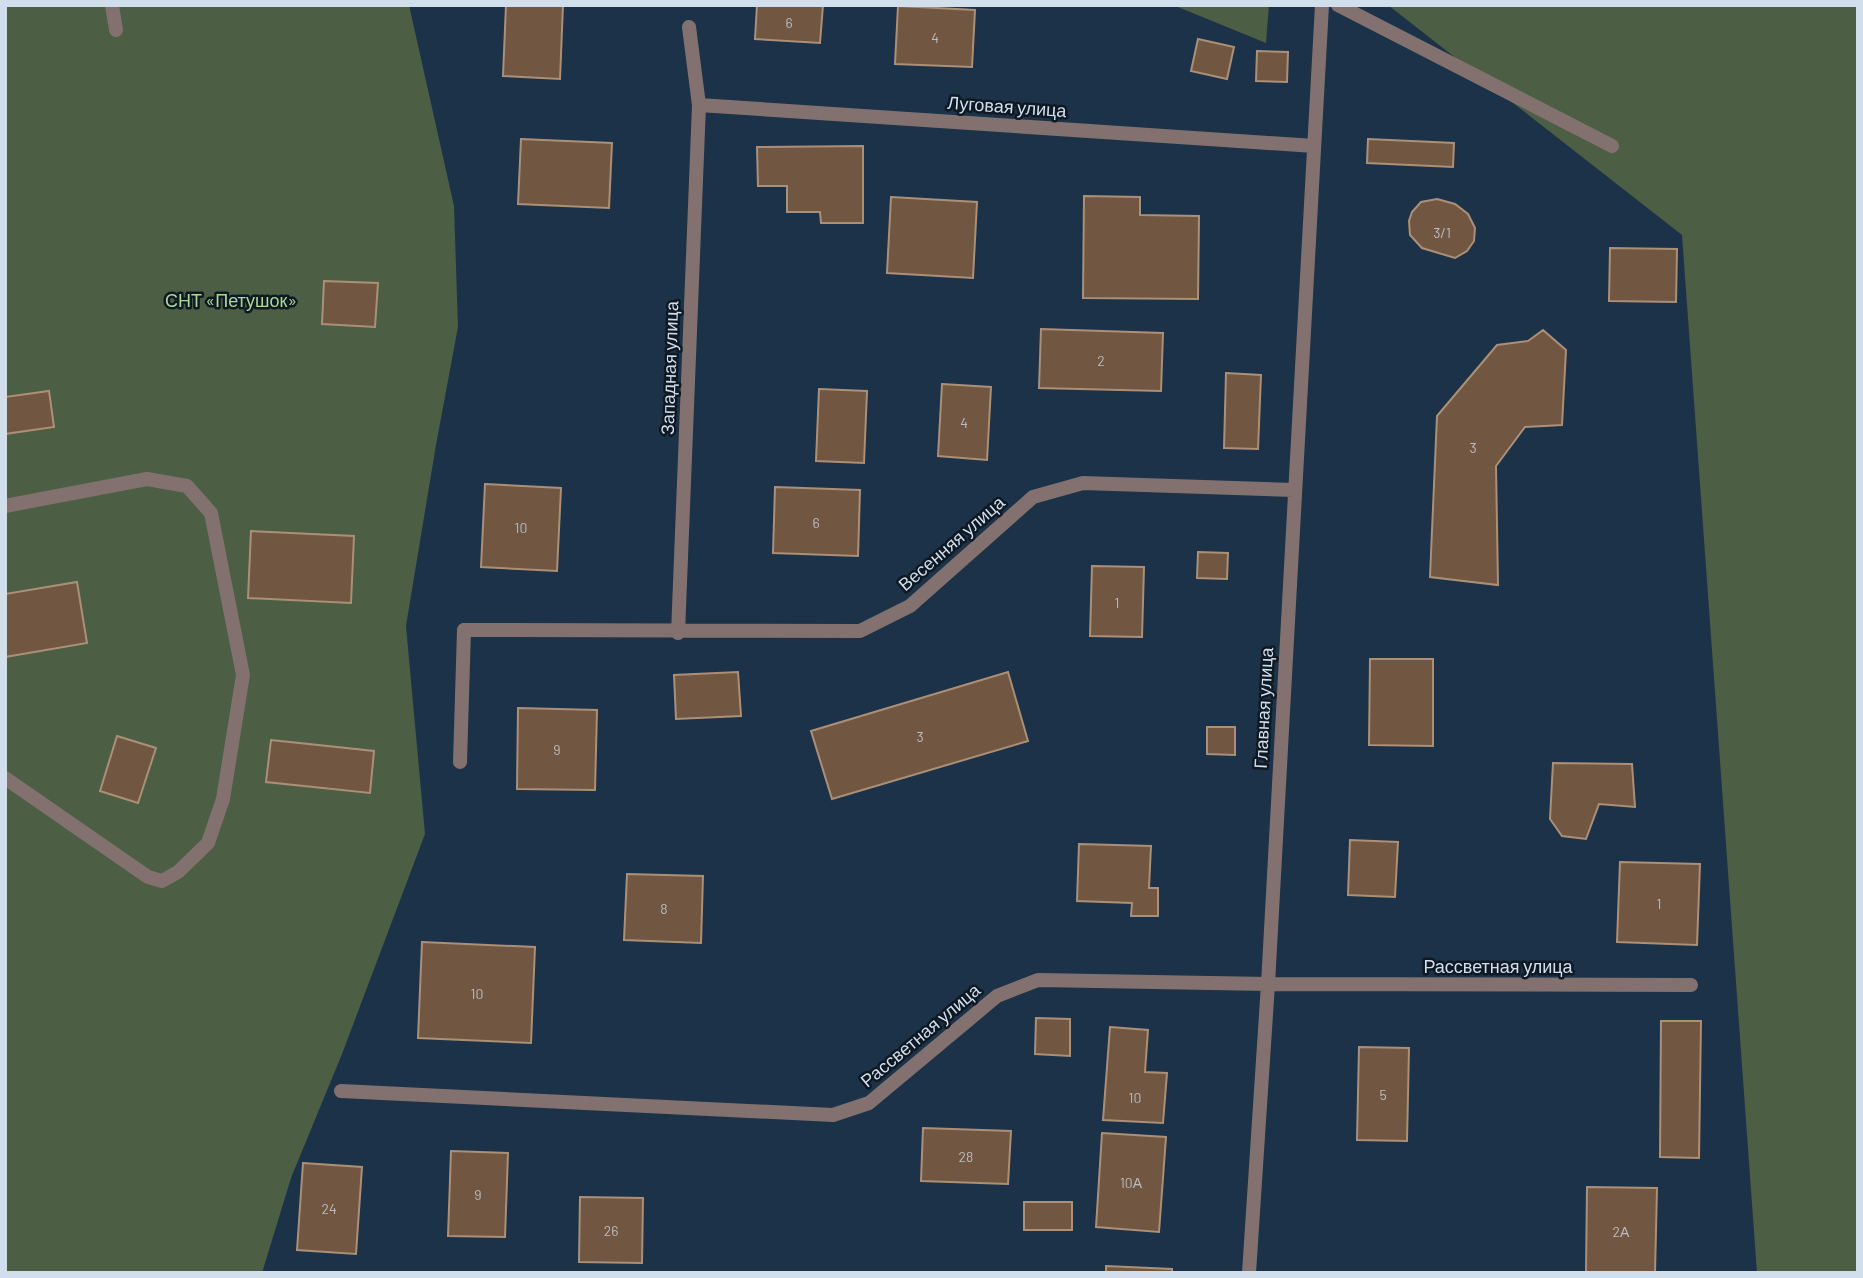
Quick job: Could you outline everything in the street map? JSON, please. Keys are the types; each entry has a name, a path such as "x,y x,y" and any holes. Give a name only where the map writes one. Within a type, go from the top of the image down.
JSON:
{"street":[{"path":"112,5 116,30"},
{"name":"Главная улица","path":"1249,1273 1268,984 1322,5"},
{"path":"1338,5 1612,146"},
{"name":"Западная улица","path":"678,632 699,105 690,27"},
{"name":"Луговая улица","path":"699,105 1314,146"},
{"path":"5,506 147,479 187,486 211,513 243,675 223,799 208,843 178,872 162,881 148,877 5,778"},
{"name":"Весенняя улица","path":"460,762 464,630 860,632 910,606 1033,497 1083,483 1294,490"},
{"name":"Рассветная улица","path":"341,1091 833,1115 869,1103 997,996 1038,981 1691,985"}],"green space":[{"name":"СНТ «Петушок»","path":"5,5 409,5 454,206 458,327 406,626 425,834 342,1054 291,1178 262,1273 5,1273"},
{"path":"1173,5 1269,5 1266,43"},
{"path":"1388,5 1858,5 1858,1273 1757,1273 1682,235"}],"building":[{"path":"506,5 563,5 560,79 503,76"},
{"path":"757,5 823,5 820,43 755,39"},
{"path":"898,6 975,10 972,67 895,64"},
{"path":"1198,39 1234,47 1227,79 1191,71"},
{"path":"1257,51 1288,52 1287,82 1256,81"},
{"path":"521,139 612,143 609,208 518,204"},
{"path":"1368,139 1454,143 1453,167 1367,163"},
{"path":"863,146 863,223 821,223 820,212 787,212 787,186 758,186 757,147"},
{"path":"1084,196 1140,197 1140,215 1199,216 1198,299 1083,298"},
{"path":"891,197 977,202 973,278 887,273"},
{"path":"1437,199 1455,204 1468,214 1475,228 1474,241 1467,251 1455,258 1422,248 1410,235 1409,221 1412,212 1421,202"},
{"path":"1610,248 1677,249 1676,302 1609,301"},
{"path":"324,281 378,283 375,327 322,324"},
{"path":"1041,329 1163,333 1161,391 1039,388"},
{"path":"1543,330 1566,350 1562,425 1525,427 1496,466 1498,585 1430,577 1437,416 1497,345 1528,341"},
{"path":"1226,373 1261,375 1258,449 1224,448"},
{"path":"942,384 991,387 987,460 938,456"},
{"path":"819,389 867,391 864,463 816,461"},
{"path":"49,391 54,427 5,434 5,397"},
{"path":"485,484 561,488 557,571 481,567"},
{"path":"775,487 860,490 858,556 773,553"},
{"path":"251,531 354,536 351,603 248,598"},
{"path":"1198,552 1228,553 1227,579 1197,578"},
{"path":"1092,566 1144,567 1142,637 1090,636"},
{"path":"77,582 87,643 5,657 5,594"},
{"path":"1370,659 1433,659 1433,746 1369,745"},
{"path":"738,672 741,716 676,719 674,675"},
{"path":"1008,672 1028,741 832,799 811,731"},
{"path":"518,708 597,710 595,790 517,789"},
{"path":"1207,727 1235,727 1235,755 1207,754"},
{"path":"117,736 156,748 138,803 100,791"},
{"path":"271,740 374,751 370,793 266,782"},
{"path":"1553,763 1632,764 1635,807 1599,804 1586,839 1562,836 1550,819"},
{"path":"1350,840 1398,842 1395,897 1348,895"},
{"path":"1079,844 1151,846 1149,888 1158,888 1158,916 1131,916 1132,903 1077,901"},
{"path":"1620,862 1700,864 1697,945 1617,942"},
{"path":"627,874 703,876 701,943 624,940"},
{"path":"422,942 535,947 531,1043 418,1038"},
{"path":"1036,1018 1070,1019 1070,1056 1035,1054"},
{"path":"1661,1021 1701,1021 1699,1158 1660,1157"},
{"path":"1110,1027 1148,1030 1145,1072 1167,1073 1163,1123 1103,1120"},
{"path":"1359,1047 1409,1048 1407,1141 1357,1140"},
{"path":"923,1128 1011,1131 1008,1184 921,1181"},
{"path":"1102,1133 1166,1137 1159,1232 1096,1227"},
{"path":"451,1151 508,1153 505,1237 448,1236"},
{"path":"303,1163 362,1167 356,1254 297,1250"},
{"path":"1587,1187 1657,1188 1655,1273 1586,1273"},
{"path":"580,1197 643,1198 642,1263 579,1262"},
{"path":"1024,1202 1072,1202 1072,1230 1024,1230"},
{"path":"1106,1266 1172,1269 1172,1273 1106,1273"}]}
